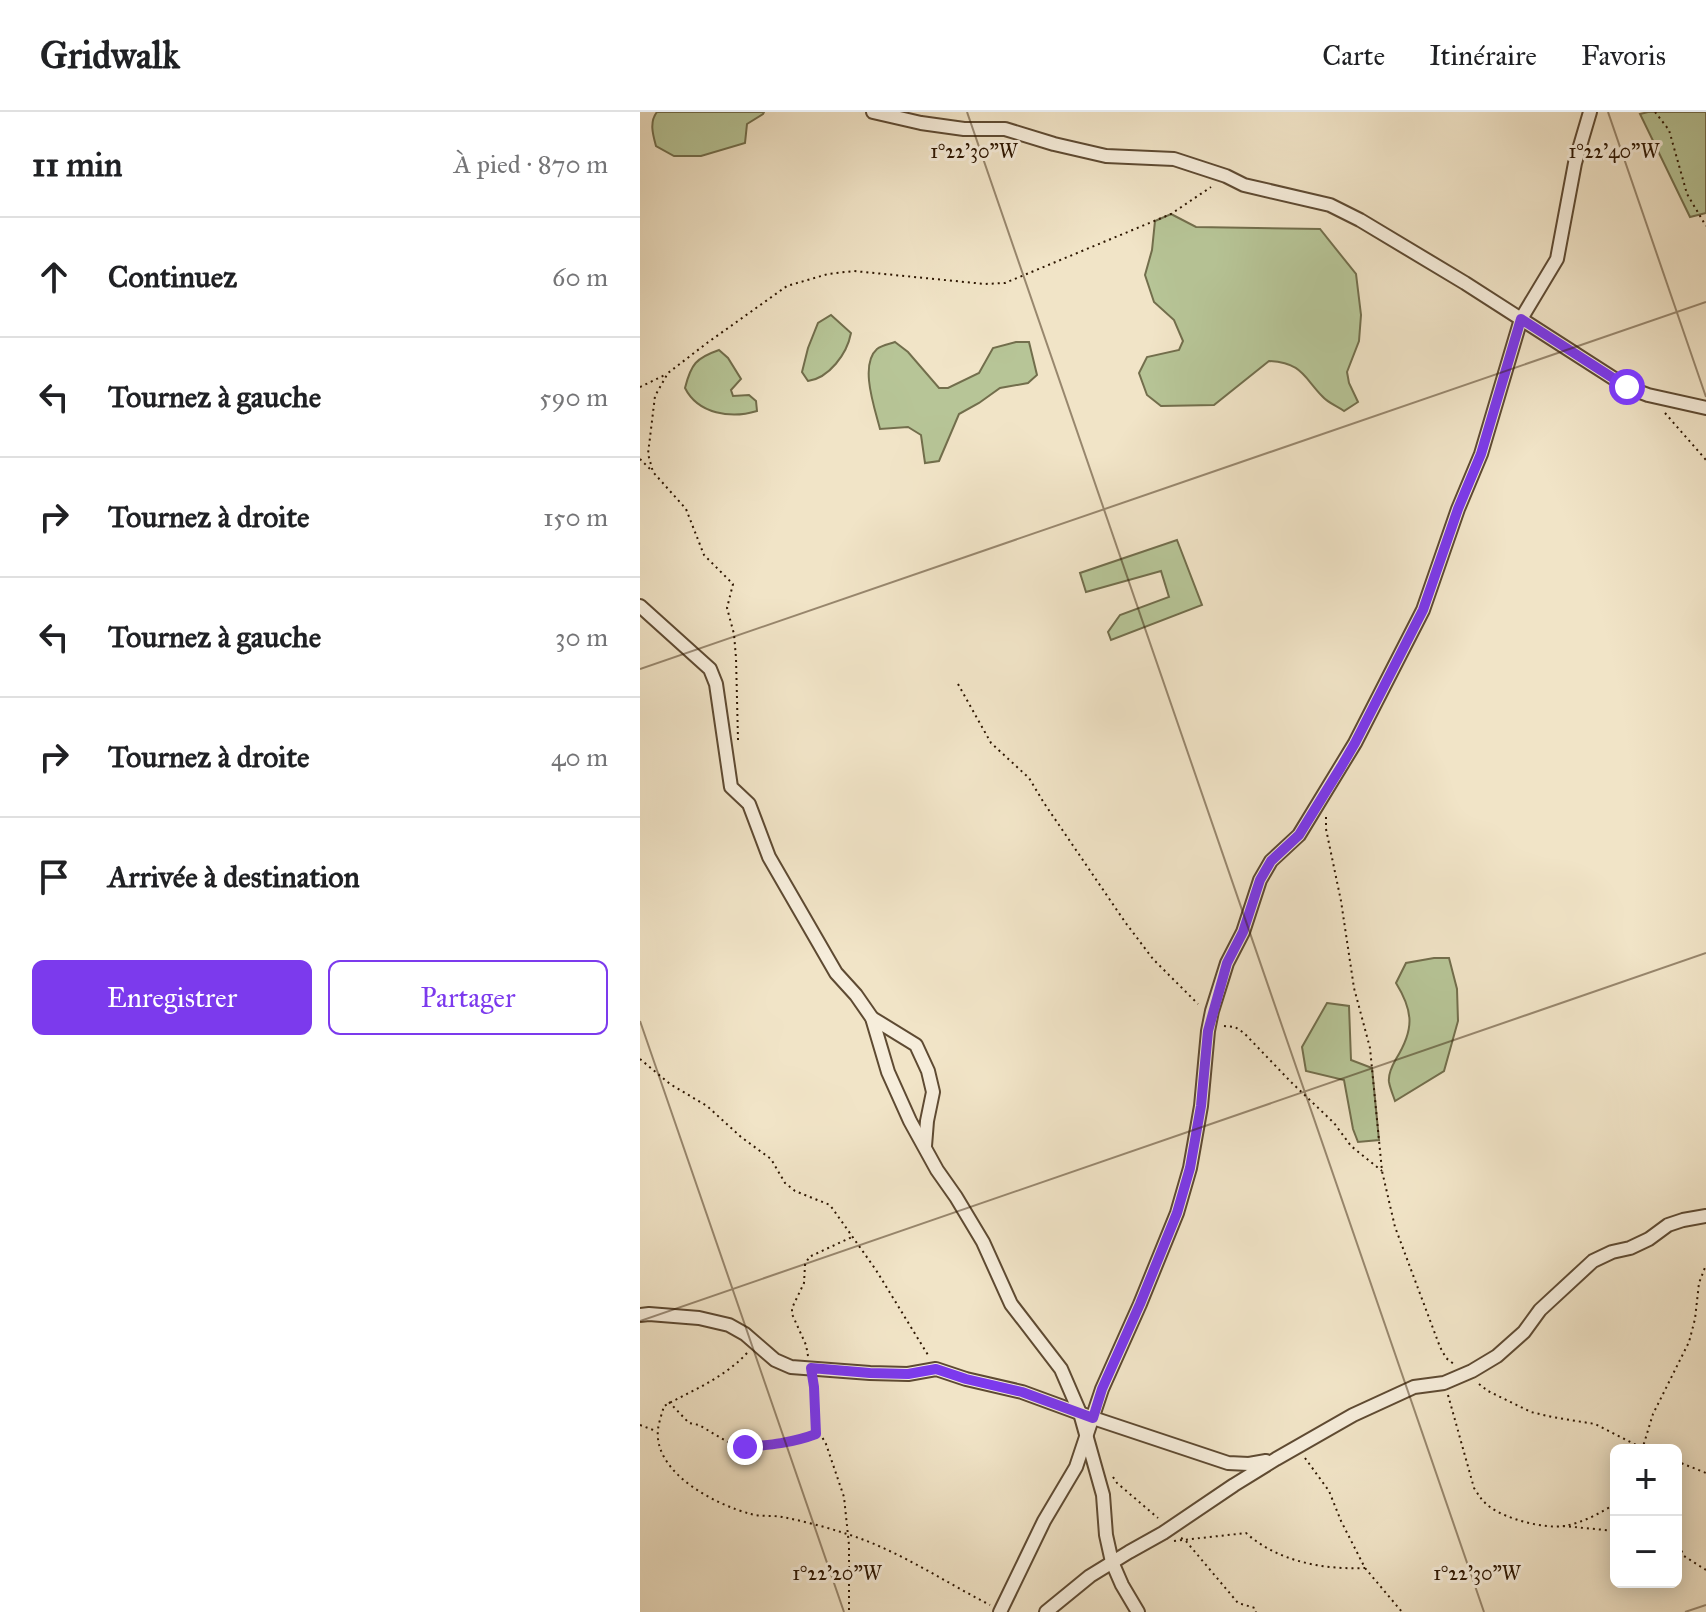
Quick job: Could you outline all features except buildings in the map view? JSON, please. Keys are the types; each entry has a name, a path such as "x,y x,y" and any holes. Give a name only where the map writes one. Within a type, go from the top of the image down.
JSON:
{"street":[{"path":"873,112 964,129 1005,129 1106,156 1174,159 1244,185 1330,205 1465,283 1627,387 1706,408"},
{"path":"1000,1611 1044,1521 1076,1467 1102,1389 1140,1304 1181,1198 1190,1168 1201,1106 1211,1017 1227,963 1243,932 1260,880 1271,861 1299,835 1348,755 1423,610 1481,454 1521,319 1557,259 1575,163 1590,112"},
{"path":"640,606 710,669 716,684 731,787 749,804 769,857 836,973 872,1018 888,1072 925,1149 983,1242 1011,1304 1061,1369 1080,1413 1103,1495 1112,1562 1138,1612"},
{"path":"872,1018 916,1045 928,1071 933,1092 925,1149"},
{"path":"1046,1612 1090,1576 1163,1533 1276,1459 1353,1415 1414,1387 1444,1383 1497,1356 1524,1332 1540,1310 1593,1261 1649,1239 1668,1225 1706,1216"},
{"path":"640,1315 699,1318 729,1325 745,1334 775,1360 791,1367 908,1374 936,1369 1022,1392 1228,1463 1249,1464 1276,1459"}],"path":[{"path":"1655,112 1669,130 1687,194 1706,226"},
{"path":"640,387 668,373 787,286 828,274 854,271 985,284 1005,283 1171,214 1226,176"},
{"path":"653,472 648,454 655,396 668,373"},
{"path":"1666,414 1706,460"},
{"path":"640,459 686,509 704,555 733,584 727,608 734,634 739,746"},
{"path":"958,684 991,743 1029,778 1153,959 1220,1025 1235,1027 1244,1033 1334,1123 1351,1146 1382,1171"},
{"path":"1326,817 1354,988 1370,1048 1382,1171 1395,1227 1440,1347 1446,1358 1488,1391 1531,1412 1595,1424 1633,1444"},
{"path":"640,1059 670,1084 707,1106 771,1159 785,1183 795,1191 830,1205 876,1270 936,1369"},
{"path":"816,1434 811,1368 792,1308 804,1283 805,1265 809,1257 853,1237"},
{"path":"1646,1444 1653,1414 1689,1342 1699,1283 1706,1265"},
{"path":"758,1346 734,1367 664,1406 657,1432 670,1468 705,1496 752,1515 779,1516 848,1534 911,1561 1000,1611"},
{"path":"1444,1383 1474,1488 1482,1501 1493,1510 1522,1521 1610,1530"},
{"path":"669,1402 689,1423 699,1425 731,1444 745,1447 773,1445 799,1441 816,1434 822,1437 844,1497 849,1612"},
{"path":"640,1425 657,1432"},
{"path":"1297,1447 1329,1491 1365,1568 1402,1612"},
{"path":"1682,1463 1706,1473"},
{"path":"1561,1526 1586,1519 1610,1506"},
{"path":"1170,1542 1246,1533 1269,1550 1314,1564 1345,1569 1365,1568"},
{"path":"1682,1552 1706,1570"}],"green space":[{"path":"657,112 764,112 747,124 745,143 701,156 674,156 656,146 652,124"},
{"path":"1706,112 1706,213 1690,217 1640,114"},
{"path":"1171,214 1196,227 1320,229 1356,274 1361,315 1359,341 1347,372 1358,402 1344,411 1324,398 1306,377 1289,364 1269,361 1214,405 1161,406 1147,395 1139,373 1147,357 1179,350 1183,341 1174,320 1154,302 1145,275 1155,221"},
{"path":"831,315 851,333 849,341 830,370 808,381 802,372 808,348 818,323"},
{"path":"895,342 908,352 939,388 948,388 979,373 993,348 1016,342 1029,342 1037,375 1028,383 1000,388 959,414 939,461 925,463 921,435 908,427 880,429 872,399 869,365 872,356 877,349"},
{"path":"719,350 741,379 731,390 733,396 749,395 756,401 757,411 737,414 716,412 698,404 685,388 696,363"},
{"path":"1177,540 1202,605 1111,640 1108,632 1120,615 1169,597 1161,571 1086,592 1080,573"},
{"path":"1449,958 1457,989 1458,1021 1444,1071 1395,1101 1389,1076 1406,1039 1410,1021 1406,1003 1396,983 1406,963"},
{"path":"1327,1003 1349,1006 1351,1060 1372,1068 1379,1140 1358,1142 1344,1080 1306,1071 1302,1047"}],"route":[{"path":"745,1447 799,1441 816,1434 811,1368 908,1374 936,1369 1022,1392 1093,1418 1102,1389 1177,1213 1190,1168 1201,1106 1212,1011 1227,963 1251,912 1260,880 1271,861 1299,835 1341,767 1423,610 1481,454 1521,319 1627,387"}]}
